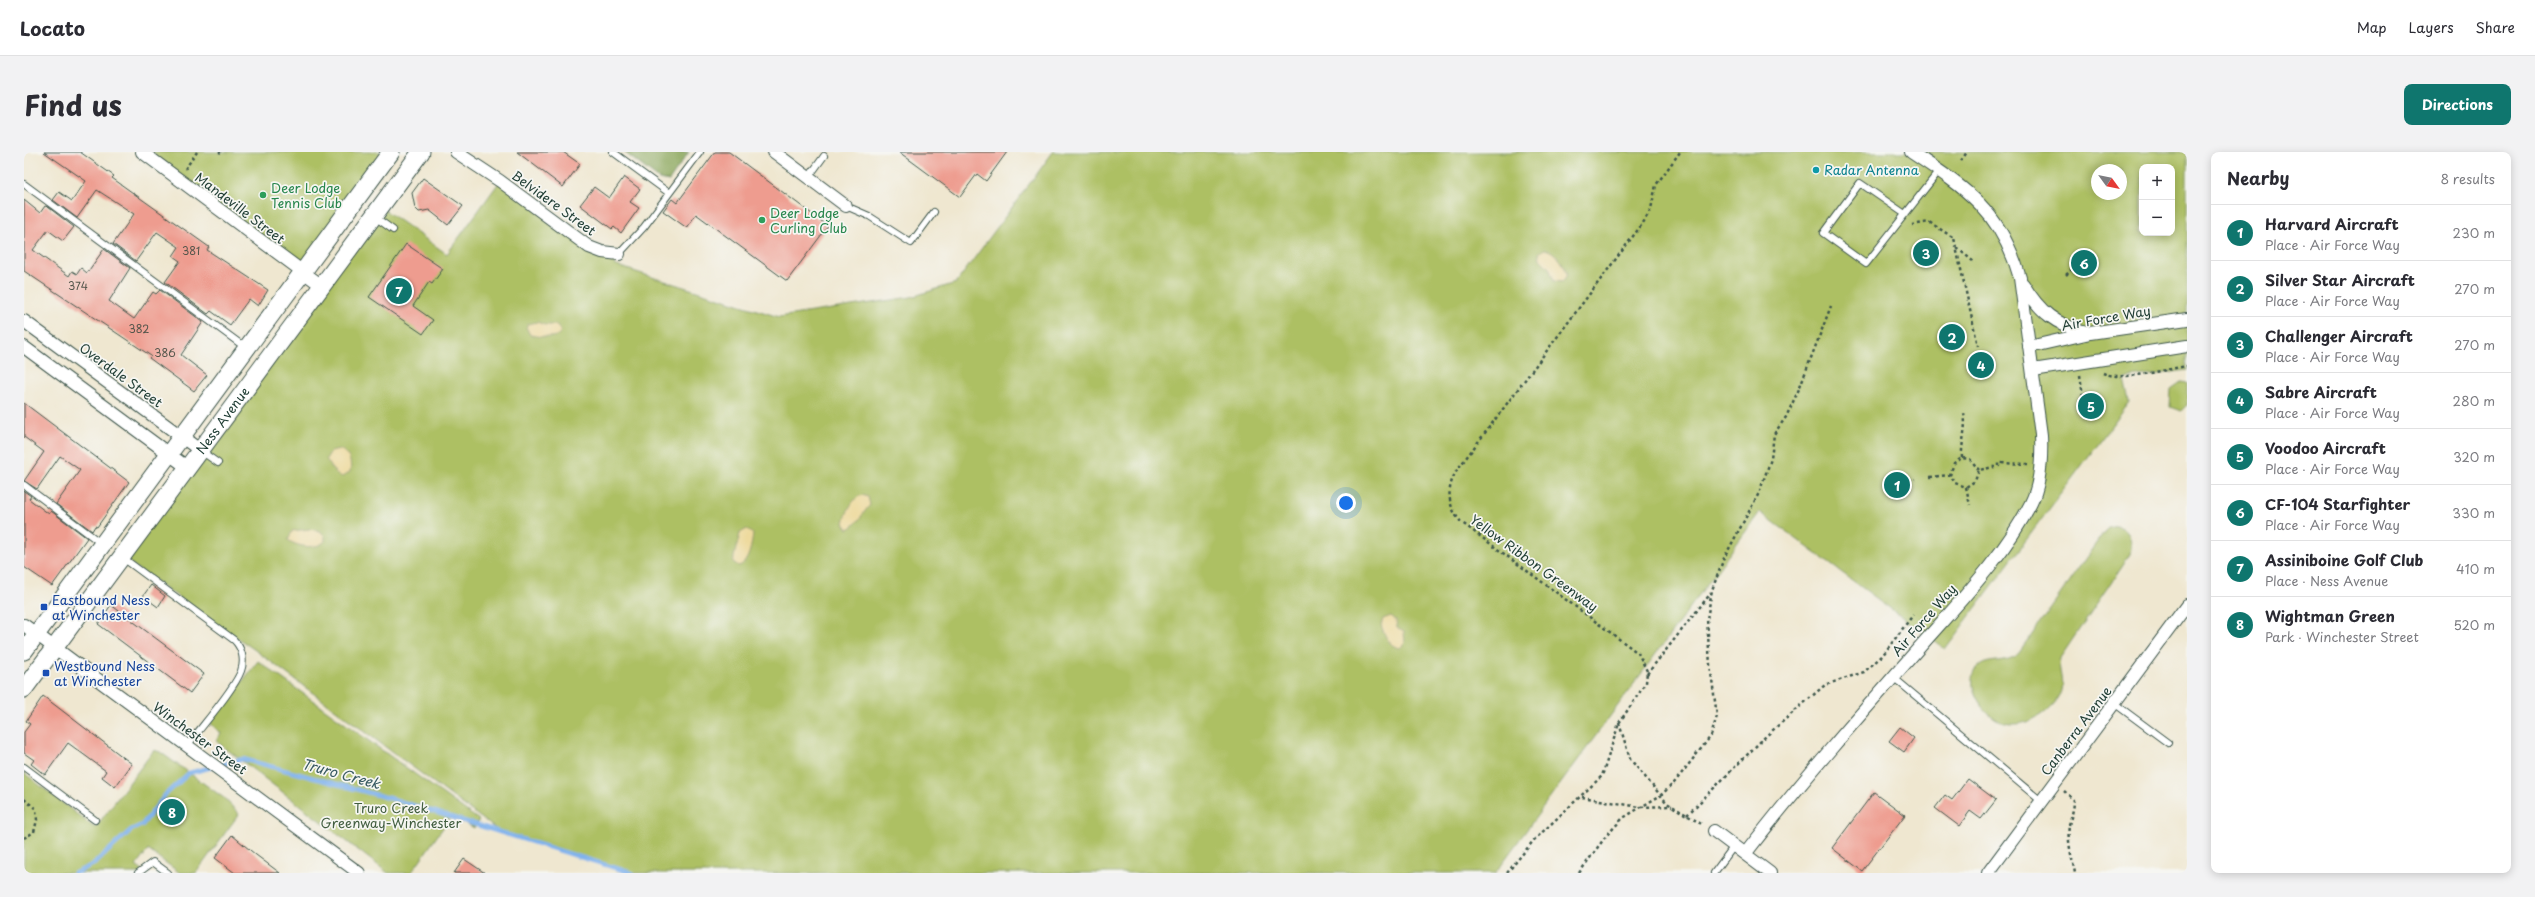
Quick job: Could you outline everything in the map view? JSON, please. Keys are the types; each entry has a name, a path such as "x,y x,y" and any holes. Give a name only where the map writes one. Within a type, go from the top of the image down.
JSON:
{"main road":[{"name":"Ness Avenue","path":"24,651 30,630 104,544 391,152"},
{"name":"Ness Avenue","path":"24,689 421,152"}],"street":[{"name":"Mandeville Street","path":"142,152 322,286"},
{"name":"Belvidere Street","path":"456,152 500,181 589,247 602,252 619,254"},
{"path":"774,152 846,206"},
{"name":"Air Force Way","path":"1745,854 1824,755 1966,594 2014,532 2032,502 2040,464 2041,435 2020,278 2014,256 1997,224 1974,196 1911,152"},
{"path":"2020,278 2042,312 2066,327 2090,333"},
{"name":"Air Force Way","path":"2030,347 2090,333 2187,320"},
{"name":"Overdale Street","path":"24,321 201,451"},
{"path":"2033,370 2187,346"},
{"path":"24,347 188,468"},
{"name":"Canberra Avenue","path":"1988,873 2187,605"},
{"name":"Winchester Street","path":"30,630 359,873"},
{"path":"1714,831 1770,873"}],"lane":[{"path":"613,152 669,193"},
{"path":"619,254 644,227 700,152"},
{"path":"808,178 824,156"},
{"path":"1905,214 1860,183 1823,232 1866,264 1940,171"},
{"path":"24,184 247,349"},
{"path":"846,206 869,216 912,243 934,212"},
{"path":"373,216 393,230"},
{"path":"201,451 218,463"},
{"path":"24,485 104,544"},
{"path":"121,557 234,640 241,650 243,663 236,680 192,749"},
{"path":"1893,677 2041,801"},
{"path":"2114,703 2168,743"},
{"path":"24,767 95,820"},
{"path":"1714,873 1734,846"},
{"path":"138,873 153,862 168,873"}],"path":[{"path":"178,179 197,152"},
{"name":"Yellow Ribbon Greenway","path":"1647,674 1645,664 1638,653 1461,522 1452,509 1449,492 1451,481 1457,470 1643,223 1650,210 1656,186 1680,152"},
{"path":"1961,161 1968,152"},
{"path":"1912,226 1929,222 1954,238 1978,346"},
{"path":"1956,247 1974,262"},
{"path":"2066,275 2082,259 2089,268"},
{"path":"1579,873 1606,836 1623,818 1661,795 1679,777 1711,736 1717,716 1710,665 1707,619 1711,593 1724,558 1759,493 1771,459 1774,434 1786,417 1799,389 1831,306"},
{"path":"2123,376 2187,366"},
{"path":"2079,372 2083,396"},
{"path":"1962,458 1961,440 1966,428 1964,414"},
{"path":"1962,458 1974,462 1979,470"},
{"path":"1950,475 1954,463 1962,458"},
{"path":"1979,470 1999,466 1999,463 2040,464"},
{"path":"1966,487 1975,481 1979,470"},
{"path":"1930,477 1950,475"},
{"path":"1950,475 1955,483 1966,487"},
{"path":"1903,482 1915,479"},
{"path":"1966,487 1970,506"},
{"path":"1507,873 1534,840 1602,776 1619,723 1641,692 1647,674 1711,593"},
{"path":"1687,815 1766,736 1804,703 1825,686 1864,672 1878,660 1913,615"},
{"path":"1619,723 1630,759 1661,795 1672,806 1714,831"},
{"path":"2056,782 2074,800 2074,815 2070,824 2069,836 2076,873"},
{"path":"1581,797 1640,807 1672,806"},
{"path":"24,799 36,809 37,820 34,832 24,838"}],"green space":[{"path":"142,152 391,152 303,272"},
{"path":"624,152 689,152 669,181 659,179"},
{"path":"1053,152 2187,152 2187,370 2124,379 2129,402 1945,649 1760,512 1495,873 632,873 500,832 255,650 121,557 380,207 447,254 500,181 589,247 619,254 614,265 779,317 911,297 956,283"},
{"path":"2181,382 2187,383 2187,405 2181,411 2170,407 2171,389"},
{"path":"2116,526 2125,530 2131,540 2130,554 2060,658 2059,663 2062,686 2055,703 2043,714 2029,721 2013,724 1998,720 1985,709 1975,694 1973,678 1976,670 1985,663 2008,659 2019,653 2104,532 2108,528"},
{"name":"Truro Creek Greenway-Winchester","path":"258,661 479,820 474,828 452,815 411,873 388,873 216,741 221,733 210,723"},
{"path":"154,750 160,752 224,798 239,814 196,873 180,873 148,850 136,866 143,871 142,873 24,873 24,773 95,828"}],"sand":[{"path":"1544,249 1556,255 1565,267 1567,275 1562,282 1554,281 1549,268 1540,259 1539,253"},
{"path":"537,322 545,325 557,325 561,331 556,336 552,337 530,335 526,327 528,324"},
{"path":"339,449 347,455 351,465 350,472 342,477 336,474 326,459 331,451"},
{"path":"862,495 868,497 870,505 857,522 848,529 844,523 846,515 855,499"},
{"path":"309,529 320,531 325,536 325,541 317,546 302,546 288,540 292,531"},
{"path":"747,529 753,534 751,547 748,557 739,566 734,563 735,553 740,533"},
{"path":"1391,616 1396,620 1397,628 1404,632 1405,643 1400,648 1390,643 1385,636 1381,625 1383,619"}],"building":[{"path":"44,152 80,152 114,176 112,178 209,247 207,250 268,290 258,306 249,299 230,325 211,311 208,314 165,282 180,261 173,256 179,247 157,232 136,261 113,244 134,214 97,190 77,218 53,200 59,192 72,201 86,181"},
{"path":"517,152 563,152 580,164 563,187"},
{"name":"Deer Lodge Curling Club","path":"715,152 729,152 828,226 787,281 696,214 687,228 663,211 672,199 677,203"},
{"path":"899,152 1007,152 986,181 977,174 960,197"},
{"path":"624,177 640,189 630,202 639,208 621,233 614,227 612,229 580,205 594,187 609,198"},
{"path":"423,178 463,206 448,225 429,210 419,212 415,208 412,193"},
{"path":"24,200 40,213 45,206 48,207 74,227 63,241 48,230 33,250 69,276 72,271 77,274 81,268 87,273 104,249 130,268 109,301 134,319 153,292 156,294 160,290 203,322 181,355 207,375 194,391 149,358 151,356 24,271"},
{"path":"406,244 443,269 432,284 429,282 413,306 433,320 423,334 369,297"},
{"path":"24,403 129,482 97,527 95,526 92,531 56,504 80,470 60,456 37,489 24,481 44,452 24,437"},
{"path":"24,491 31,496 29,499 49,514 51,511 87,538 52,586 24,567"},
{"path":"151,585 165,596 158,607 143,596"},
{"path":"111,605 204,674 190,693 98,624"},
{"path":"43,696 132,764 115,787 102,777 106,771 68,743 45,775 31,764 34,760 24,753 24,732 30,724 26,721"},
{"path":"1900,727 1914,738 1904,752 1889,741"},
{"path":"1968,779 1996,800 1981,819 1970,811 1959,826 1935,808 1945,795 1952,800"},
{"path":"1874,792 1905,815 1862,871 1832,848"},
{"path":"232,835 280,873 235,873 215,858"},
{"path":"464,859 485,873 454,873"}],"waterway":[{"name":"Truro Creek","path":"75,873 94,864 131,830 142,825 166,794 189,773 243,759 396,800 632,873"}],"place":[{"name":"Radar Antenna","path":"1816,170"},
{"name":"Deer Lodge Tennis Club","path":"263,195"},
{"name":"Deer Lodge Curling Club","path":"762,220"},
{"name":"Challenger Aircraft","path":"1926,253"},
{"name":"CF-104 Starfighter","path":"2084,263"},
{"name":"Assiniboine Golf Club","path":"399,291"},
{"name":"Silver Star Aircraft","path":"1952,337"},
{"name":"Sabre Aircraft","path":"1981,365"},
{"name":"Voodoo Aircraft","path":"2091,406"},
{"name":"Harvard Aircraft","path":"1897,485"},
{"name":"Eastbound Ness at Winchester","path":"44,607"},
{"name":"Westbound Ness at Winchester","path":"46,673"},
{"name":"Wightman Green","path":"172,812"}]}
